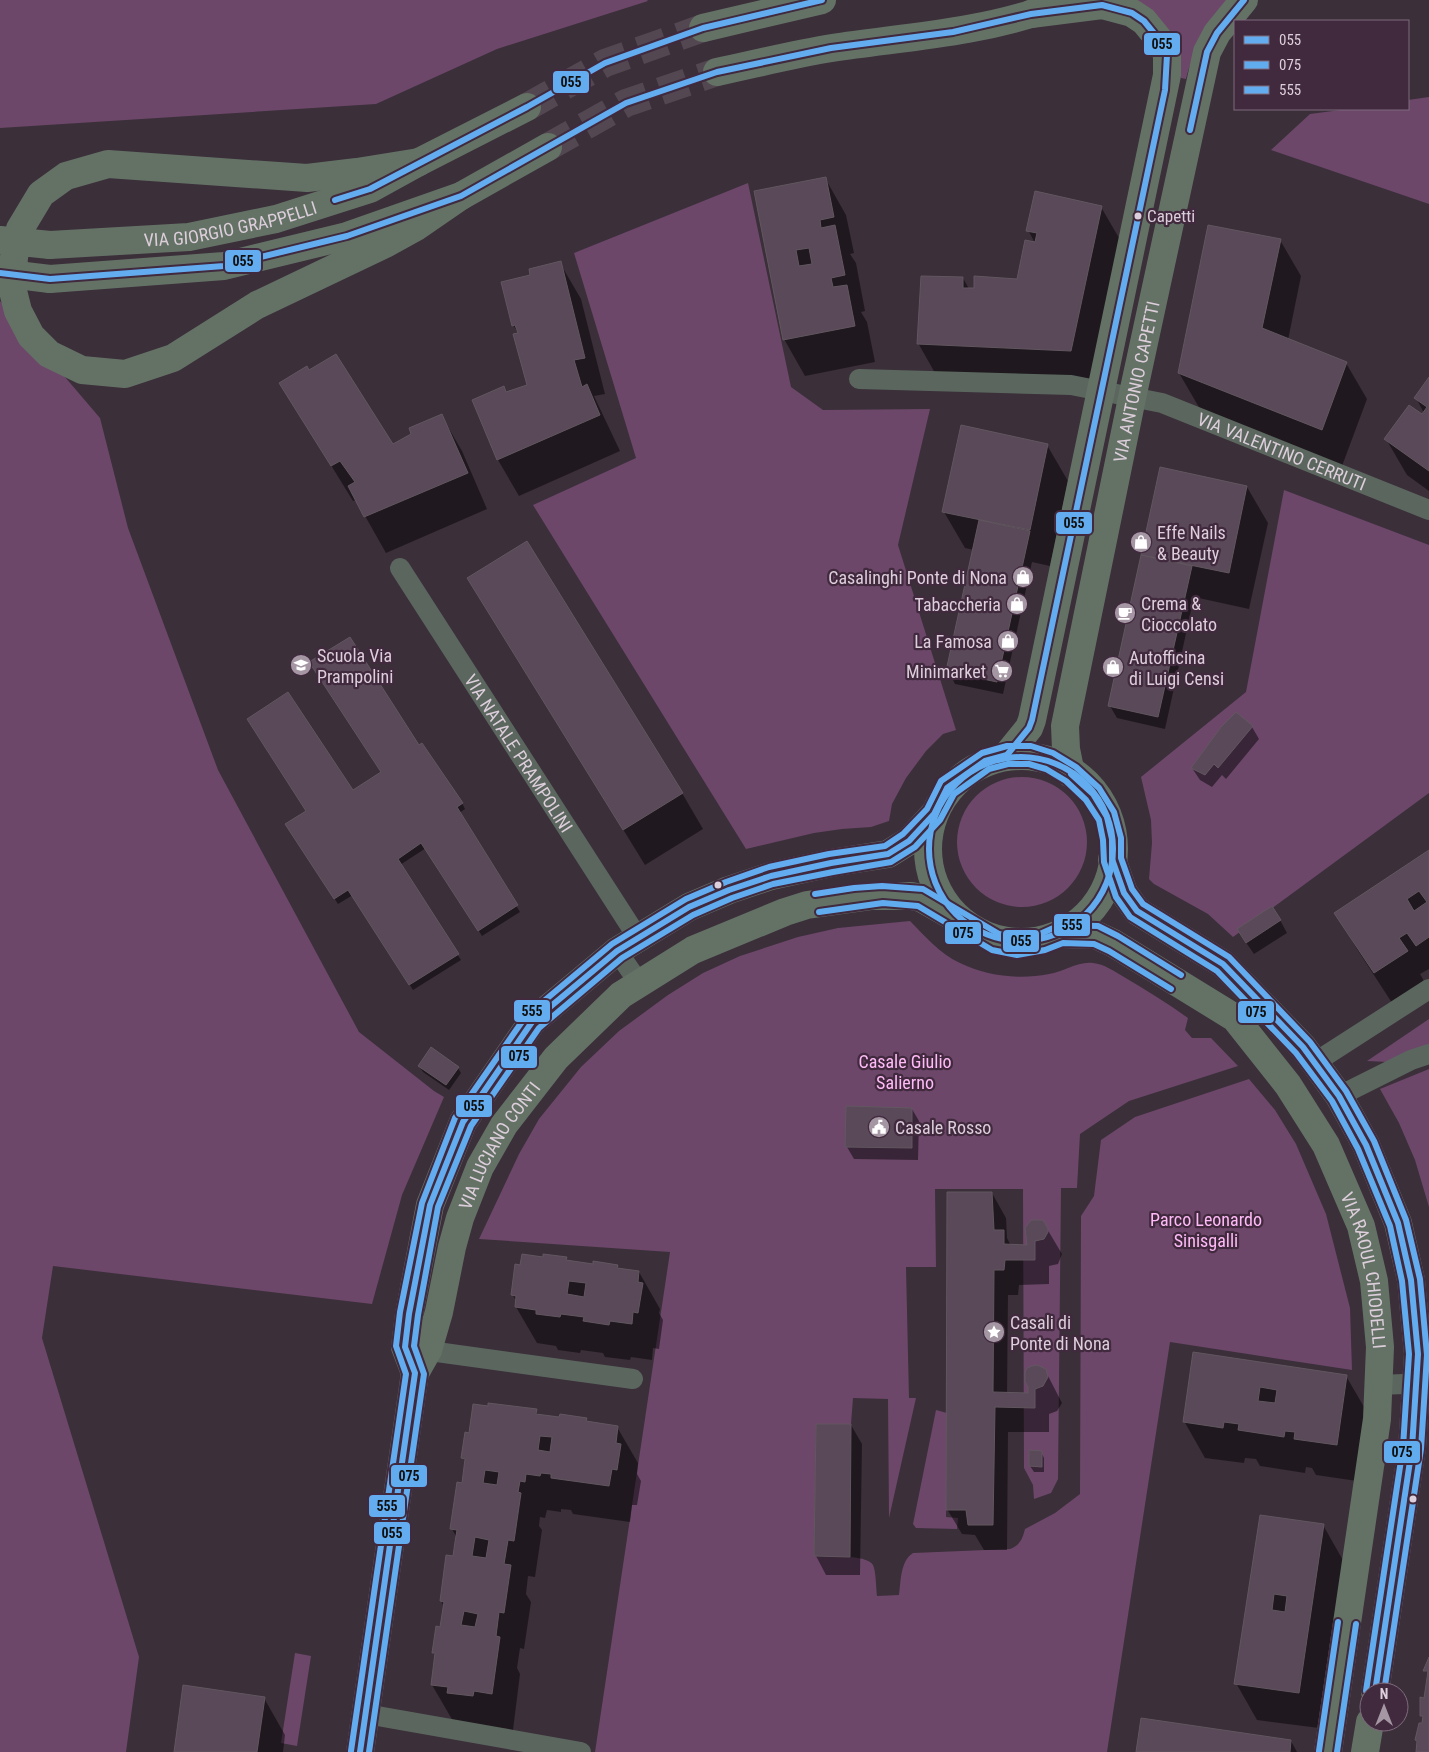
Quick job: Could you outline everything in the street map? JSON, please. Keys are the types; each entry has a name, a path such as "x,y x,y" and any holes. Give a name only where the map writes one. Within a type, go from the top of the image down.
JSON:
{"main road":[{"path":"703,28 822,0"},
{"path":"717,72 831,48 954,32 1031,14 1071,0"},
{"name":"VIA ANTONIO CAPETTI","path":"1072,774 1066,749 1064,726 1132,398 1207,52 1217,33 1244,0"},
{"name":"VIA ANTONIO CAPETTI","path":"1007,755 1029,728 1032,720 1165,90 1167,55 1154,31 1132,13 1102,5 1031,14"},
{"name":"VIA GIORGIO GRAPPELLI","path":"0,240 50,245 189,237 276,219 370,190 419,162 527,107"},
{"name":"VIA GIORGIO GRAPPELLI","path":"0,273 50,279 224,266 347,236 461,196 548,147"},
{"path":"419,162 307,178 108,164 66,176 41,194 20,229 14,256 12,287 18,311 31,336 49,354 82,370 125,374 174,358 257,305 387,243 416,227 461,196"},
{"path":"963,922 945,902 934,875 930,846 934,814 947,788 986,761 1007,755 1030,755 1050,762 1072,774 1093,794 1107,817 1112,839 1112,859 1107,884 1097,904 1083,918 1061,934"},
{"name":"VIA LUCIANO CONTI","path":"360,1752 416,1357 409,1314 430,1205 462,1122 532,1022 627,945 690,907 729,890 779,874 888,854 909,842 934,814"},
{"path":"1112,859 1124,893 1137,911 1223,964 1303,1047 1338,1096 1366,1145 1398,1223 1411,1280 1418,1354 1423,1383 1376,1682"},
{"name":"VIA LUCIANO CONTI","path":"416,1357 438,1316 452,1247 465,1205 480,1167 504,1125 556,1058 621,995 639,983 693,950 785,912 807,905 872,896 911,896 921,898 996,942 1018,946 1043,942 1061,934"},
{"name":"VIA RAOUL CHIODELLI","path":"1061,934 1096,935 1113,943 1235,1018 1288,1085 1326,1145 1360,1226 1374,1281 1380,1347 1379,1385 1375,1433 1328,1752"},
{"path":"1365,1752 1368,1732"}],"street":[{"name":"VIA ANTONIO CAPETTI","path":"859,379 1070,385 1101,391"},
{"name":"VIA VALENTINO CERRUTI","path":"1101,391 1162,403 1429,510"},
{"name":"VIA NATALE PRAMPOLINI","path":"400,568 627,945"},
{"path":"627,945 639,983"},
{"path":"1314,1063 1429,989"},
{"path":"1338,1096 1411,1060 1429,1054"},
{"path":"416,1357 633,1379"},
{"path":"1379,1385 1423,1383"},
{"path":"366,1714 581,1752"}],"green space":[{"path":"0,0 648,1 497,49 376,104 0,128"},
{"path":"1124,0 1229,0 1198,47 1186,79 1181,78 1179,51"},
{"path":"1429,97 1429,204 1271,150 1310,114 1340,110 1409,110 1409,100"},
{"path":"748,183 791,387 823,410 930,409 898,545 956,730 943,734 926,751 906,778 892,804 889,821 871,827 814,833 746,849 533,505 636,458 574,253"},
{"path":"0,301 100,418 128,528 218,770 359,1032 444,1097 402,1195 372,1304 53,1266 42,1338 139,1657 126,1752 0,1752"},
{"path":"1284,490 1429,545 1429,793 1233,937 1208,914 1154,884 1149,879 1152,843 1151,820 1141,777 1246,692"},
{"path":"1022,777 1047,782 1068,796 1082,817 1087,842 1082,867 1068,888 1047,902 1022,907 997,902 976,888 962,867 957,842 962,817 976,796 997,782"},
{"path":"910,921 946,955 970,967 992,974 1026,977 1054,973 1087,963 1105,966 1188,1018 1185,1030 1192,1038 1211,1038 1238,1066 1129,1101 1080,1134 1077,1188 1061,1188 1058,1479 1051,1493 1034,1499 1033,1485 1024,1468 1023,1189 935,1189 936,1267 906,1267 909,1398 916,1398 889,1518 888,1399 853,1398 851,1424 816,1424 814,1556 846,1557 869,1561 874,1568 877,1596 899,1595 903,1566 913,1553 1010,1549 1020,1542 1025,1529 1055,1513 1080,1494 1081,1216 1094,1196 1101,1140 1135,1117 1249,1079 1275,1110 1296,1144 1326,1214 1350,1308 1352,1370 1170,1342 1107,1752 595,1752 670,1252 479,1239 519,1154 539,1119 581,1067 619,1031 668,995 703,973 740,956 798,937 838,928"},
{"path":"1429,1019 1429,1064 1367,1061"},
{"path":"1429,1069 1429,1207 1415,1160 1399,1123 1380,1089"},
{"path":"936,1410 947,1413 946,1517 958,1518 957,1529 916,1528 913,1524"},
{"path":"295,1653 311,1656 297,1746 281,1743"}],"building":[{"path":"826,177 834,217 820,220 821,228 835,225 845,275 831,278 833,287 847,285 855,326 783,340 754,191","holes":["809,248 812,264 799,266 796,250"]},
{"path":"1035,191 1102,206 1071,351 917,344 921,276 963,277 963,288 974,288 974,276 1017,279 1025,240 1035,242 1037,233 1026,231"},
{"path":"1208,225 1281,239 1262,328 1347,362 1322,430 1178,373"},
{"path":"561,261 585,358 574,360 582,387 587,384 600,415 497,460 472,400 504,386 506,392 527,385 513,334 518,333 515,325 512,326 501,282 530,275 529,269"},
{"path":"336,354 393,444 411,434 409,428 442,414 468,473 364,517 348,486 355,482 340,461 331,466 279,383 307,366 309,370"},
{"path":"1429,377 1429,471 1384,439 1409,405 1422,414 1427,407 1414,398"},
{"path":"961,425 1048,444 1030,530 942,512"},
{"path":"1160,467 1247,486 1229,573 1141,555"},
{"path":"979,520 1030,531 997,682 946,671"},
{"path":"527,541 683,793 623,830 467,578"},
{"path":"1141,555 1192,566 1158,717 1108,706"},
{"path":"350,637 419,745 422,743 463,803 457,807 518,905 478,931 421,843 398,859 459,954 409,985 348,890 334,899 285,824 306,811 247,719 288,692 353,790 381,772 309,662"},
{"path":"1236,712 1253,726 1218,768 1214,764 1205,775 1191,768 1221,727"},
{"path":"1429,850 1429,937 1416,946 1407,933 1399,938 1408,951 1374,973 1334,913","holes":["1419,891 1427,902 1414,911 1407,899"]},
{"path":"1272,906 1281,920 1246,943 1237,929"},
{"path":"431,1047 459,1067 446,1085 418,1066"},
{"name":"Casale Rosso","path":"846,1106 912,1108 912,1148 845,1147"},
{"path":"947,1192 992,1192 994,1230 1004,1230 1004,1244 1027,1245 1025,1228 1031,1220 1043,1220 1048,1228 1044,1239 1035,1241 1035,1260 1005,1260 1004,1270 994,1270 993,1392 1028,1393 1025,1372 1027,1368 1032,1366 1037,1365 1046,1369 1048,1377 1043,1386 1035,1389 1035,1408 995,1407 993,1525 968,1525 966,1510 946,1510"},
{"path":"522,1254 543,1257 543,1254 567,1257 566,1260 593,1264 593,1261 618,1265 617,1268 639,1271 638,1282 643,1283 638,1313 633,1312 632,1324 610,1321 609,1325 583,1321 584,1317 561,1314 560,1317 536,1314 536,1310 515,1307 516,1296 511,1295 515,1264 520,1265","holes":["569,1281 586,1283 584,1297 567,1294"]},
{"path":"1193,1352 1347,1375 1337,1445 1294,1439 1295,1432 1285,1431 1284,1437 1238,1430 1239,1424 1224,1422 1223,1428 1183,1422","holes":["1260,1387 1277,1390 1275,1403 1258,1401"]},
{"path":"488,1403 537,1409 536,1414 559,1417 560,1414 587,1418 586,1421 618,1426 616,1443 621,1444 617,1470 612,1469 609,1486 551,1478 551,1474 541,1473 540,1476 526,1474 525,1482 520,1481 518,1492 521,1493 514,1541 508,1540 504,1564 511,1565 504,1613 499,1612 496,1636 500,1637 492,1694 474,1691 473,1696 447,1693 448,1687 431,1685 435,1653 432,1653 436,1626 440,1627 444,1602 440,1601 446,1555 453,1556 457,1530 450,1529 457,1482 462,1483 465,1459 461,1458 465,1432 469,1433 473,1404 488,1406","holes":["540,1436 552,1437 550,1452 538,1450","485,1470 499,1472 497,1485 483,1483","475,1537 489,1540 486,1558 472,1556","464,1611 478,1614 475,1627 461,1625"]},
{"path":"816,1424 851,1424 850,1557 814,1556"},
{"path":"1029,1450 1042,1451 1042,1467 1029,1466"},
{"path":"1260,1515 1324,1524 1299,1693 1234,1684","holes":["1274,1594 1287,1596 1285,1612 1272,1610"]},
{"path":"1429,1657 1429,1752 1416,1752 1417,1741 1415,1740 1419,1723 1422,1723 1423,1716 1420,1716 1420,1697 1424,1698 1428,1671 1423,1671"},
{"path":"183,1685 265,1697 257,1752 174,1752"},
{"path":"1141,1718 1291,1740 1290,1752 1136,1752"}],"tunnel":[{"path":"527,107 605,63 703,28"},
{"path":"548,147 626,103 717,72"}],"transit line":[{"name":"055","path":"335,200 370,189 527,107 605,63 703,28 822,0"},
{"name":"055","path":"1190,130 1207,52 1217,33 1244,0"},
{"name":"055","path":"0,273 50,279 224,266 347,236 461,196 626,103 717,72 831,48 953,32 1031,14 1102,5 1132,13 1144,21 1162,43 1167,55 1165,90 1032,720 1029,728 1007,755"},
{"name":"555","path":"351,1751 406,1374 396,1346 400,1312 422,1203 455,1118 526,1016 612,944 686,899 726,882 769,867 829,854 885,846 903,834 927,809 941,781 982,753 1007,746 1031,746 1053,753 1076,767 1099,788 1114,812 1121,838 1121,858 1132,889 1143,904 1229,957 1310,1042 1346,1091 1374,1141 1406,1220 1420,1279 1427,1355 1421,1449 1386,1682"},
{"name":"055","path":"360,1752 415,1373 405,1347 409,1314 430,1205 463,1122 532,1022 617,951 689,907 729,890 771,876 831,863 888,854 909,841 934,814 947,788 985,761 1007,755"},
{"name":"055","path":"1030,757 1039,758 1065,767 1092,790 1103,805 1112,831 1113,849 1112,867 1103,893 1080,920 1065,931 1039,940 1012,941 1003,940 977,931 950,908 939,893 930,867 929,840 930,831 939,805 962,778 977,767 1003,758 1030,757"},
{"name":"075","path":"369,1752 424,1374 414,1346 418,1315 438,1207 471,1126 539,1028 622,958 693,915 732,898 773,884 891,862 915,847 940,820 954,794 989,769 1008,764 1029,764 1046,769 1066,781 1086,800 1099,820 1103,840 1104,862 1116,897 1130,917 1217,971 1296,1053 1332,1101 1358,1149 1390,1226 1402,1281 1409,1354 1403,1447 1367,1682"},
{"name":"055","path":"1071,774 1093,794 1107,817 1112,839 1112,859 1124,893 1137,911 1223,964 1303,1047 1339,1096 1366,1145 1398,1223 1411,1280 1418,1354 1412,1448 1377,1682"},
{"name":"555","path":"815,894 882,886 923,889 999,934 1018,937 1040,934 1060,925 1098,926 1118,936 1181,975"},
{"name":"075","path":"819,912 883,903 918,906 992,950 1017,955 1045,950 1063,943 1094,944 1109,951 1171,989"},
{"name":"555","path":"1319,1751 1338,1622"},
{"name":"075","path":"1337,1752 1356,1624"}],"place":[{"name":"Capetti","path":"1138,216"},
{"name":"Effe Nails & Beauty","path":"1141,542"},
{"name":"Casalinghi Ponte di Nona","path":"1023,577"},
{"name":"Tabaccheria","path":"1017,604"},
{"name":"Crema & Cioccolato","path":"1125,613"},
{"name":"La Famosa","path":"1008,641"},
{"name":"Scuola Via Prampolini","path":"301,665"},
{"name":"Autofficina di Luigi Censi","path":"1113,667"},
{"name":"Minimarket","path":"1002,671"},
{"name":"Casale Rosso","path":"879,1127"},
{"name":"Casali di Ponte di Nona","path":"994,1332"}],"park label":[{"name":"Casale Giulio Salierno","path":"905,1071"},
{"name":"Parco Leonardo Sinisgalli","path":"1206,1229"}]}
